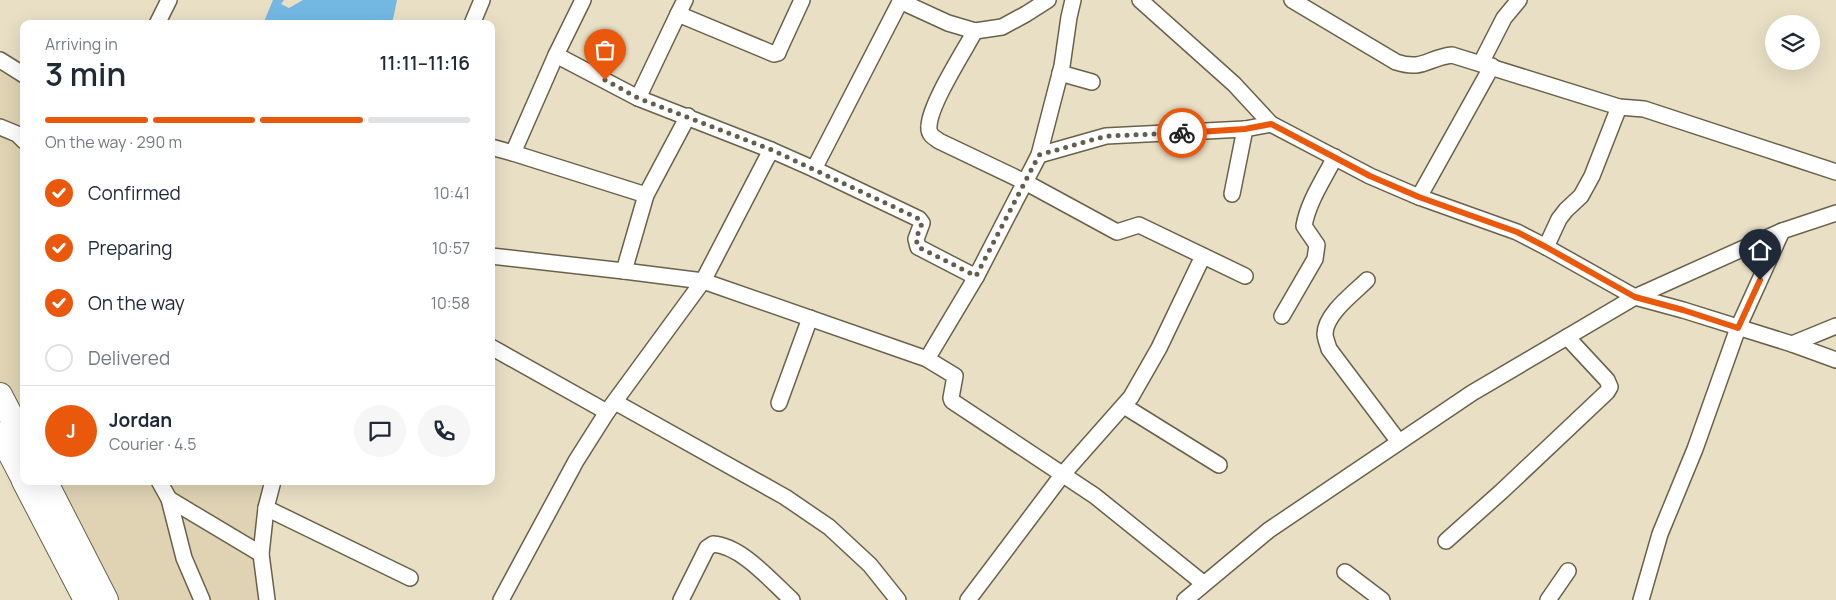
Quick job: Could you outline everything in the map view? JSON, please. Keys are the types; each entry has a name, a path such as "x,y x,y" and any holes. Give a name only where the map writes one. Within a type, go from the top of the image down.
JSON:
{"main road":[{"path":"0,395 20,432"},
{"path":"0,434 20,473"},
{"path":"26,485 86,600"},
{"path":"47,485 106,600"}],"street":[{"path":"160,20 169,0"},
{"path":"474,20 482,0"},
{"path":"513,153 556,55 583,0"},
{"path":"638,98 681,7 774,54 780,50 801,0"},
{"path":"814,169 900,0 948,23 975,31 1002,27 1048,0"},
{"path":"928,359 976,276 1039,155 1060,74 1073,0"},
{"path":"1140,0 1234,84 1271,124 1370,176 1419,197 1517,232 1635,297 1792,344 1836,360"},
{"path":"1419,197 1487,65 1504,18 1519,0"},
{"path":"1296,1 1396,62 1410,66 1422,65 1440,56 1452,55 1618,106 1644,109 1836,172"},
{"path":"975,31 932,110 928,128 931,135 939,141 1025,182 1117,232 1139,225 1245,276"},
{"path":"556,55 638,98 772,150 919,219 922,223 916,239 918,247 976,276"},
{"path":"0,60 20,72"},
{"path":"1060,74 1092,82"},
{"path":"1546,247 1559,219 1581,196 1618,106"},
{"path":"624,271 646,195 688,116"},
{"path":"1039,155 1106,136 1245,129 1271,124"},
{"path":"0,127 20,137"},
{"path":"1232,194 1245,129"},
{"path":"495,148 646,195"},
{"path":"501,600 576,461 611,407 703,281 772,150"},
{"path":"1282,316 1315,259 1317,245 1304,226 1307,211 1335,157"},
{"path":"1184,600 1269,530 1472,393 1635,297 1782,231 1836,213"},
{"path":"1641,600 1660,534 1695,449 1738,328 1782,231"},
{"path":"495,256 703,281 928,359 954,376 952,400 1095,496 1203,583"},
{"path":"968,600 1063,474 1131,397 1159,348 1203,256"},
{"path":"1367,280 1332,314 1325,334 1330,349 1399,442"},
{"path":"779,403 810,318"},
{"path":"1792,344 1836,326"},
{"path":"1446,541 1607,392 1610,387 1607,380 1567,337"},
{"path":"495,349 785,497 822,522 870,565 898,600"},
{"path":"1124,406 1219,465"},
{"path":"161,485 169,499 184,558 202,600"},
{"path":"267,600 261,554 266,508 272,485"},
{"path":"169,499 261,554"},
{"path":"266,508 410,578"},
{"path":"680,600 707,548 713,544 718,544 743,555 792,600"},
{"path":"1548,600 1568,571"},
{"path":"1345,572 1382,600"}],"shaded area":[{"path":"0,60 20,72 20,433 0,395"},
{"path":"47,485 274,485 261,554 267,600 106,600"}],"water":[{"path":"273,0 284,0 281,4 289,8 303,0 397,0 393,20 265,20"}],"way so far":[{"path":"605,80 638,98 772,150 919,219 922,223 916,239 918,247 976,276 1039,155 1106,136 1182,133"}],"route":[{"path":"1182,133 1245,129 1271,124 1370,176 1419,197 1517,232 1635,297 1738,328 1760,280"}]}
